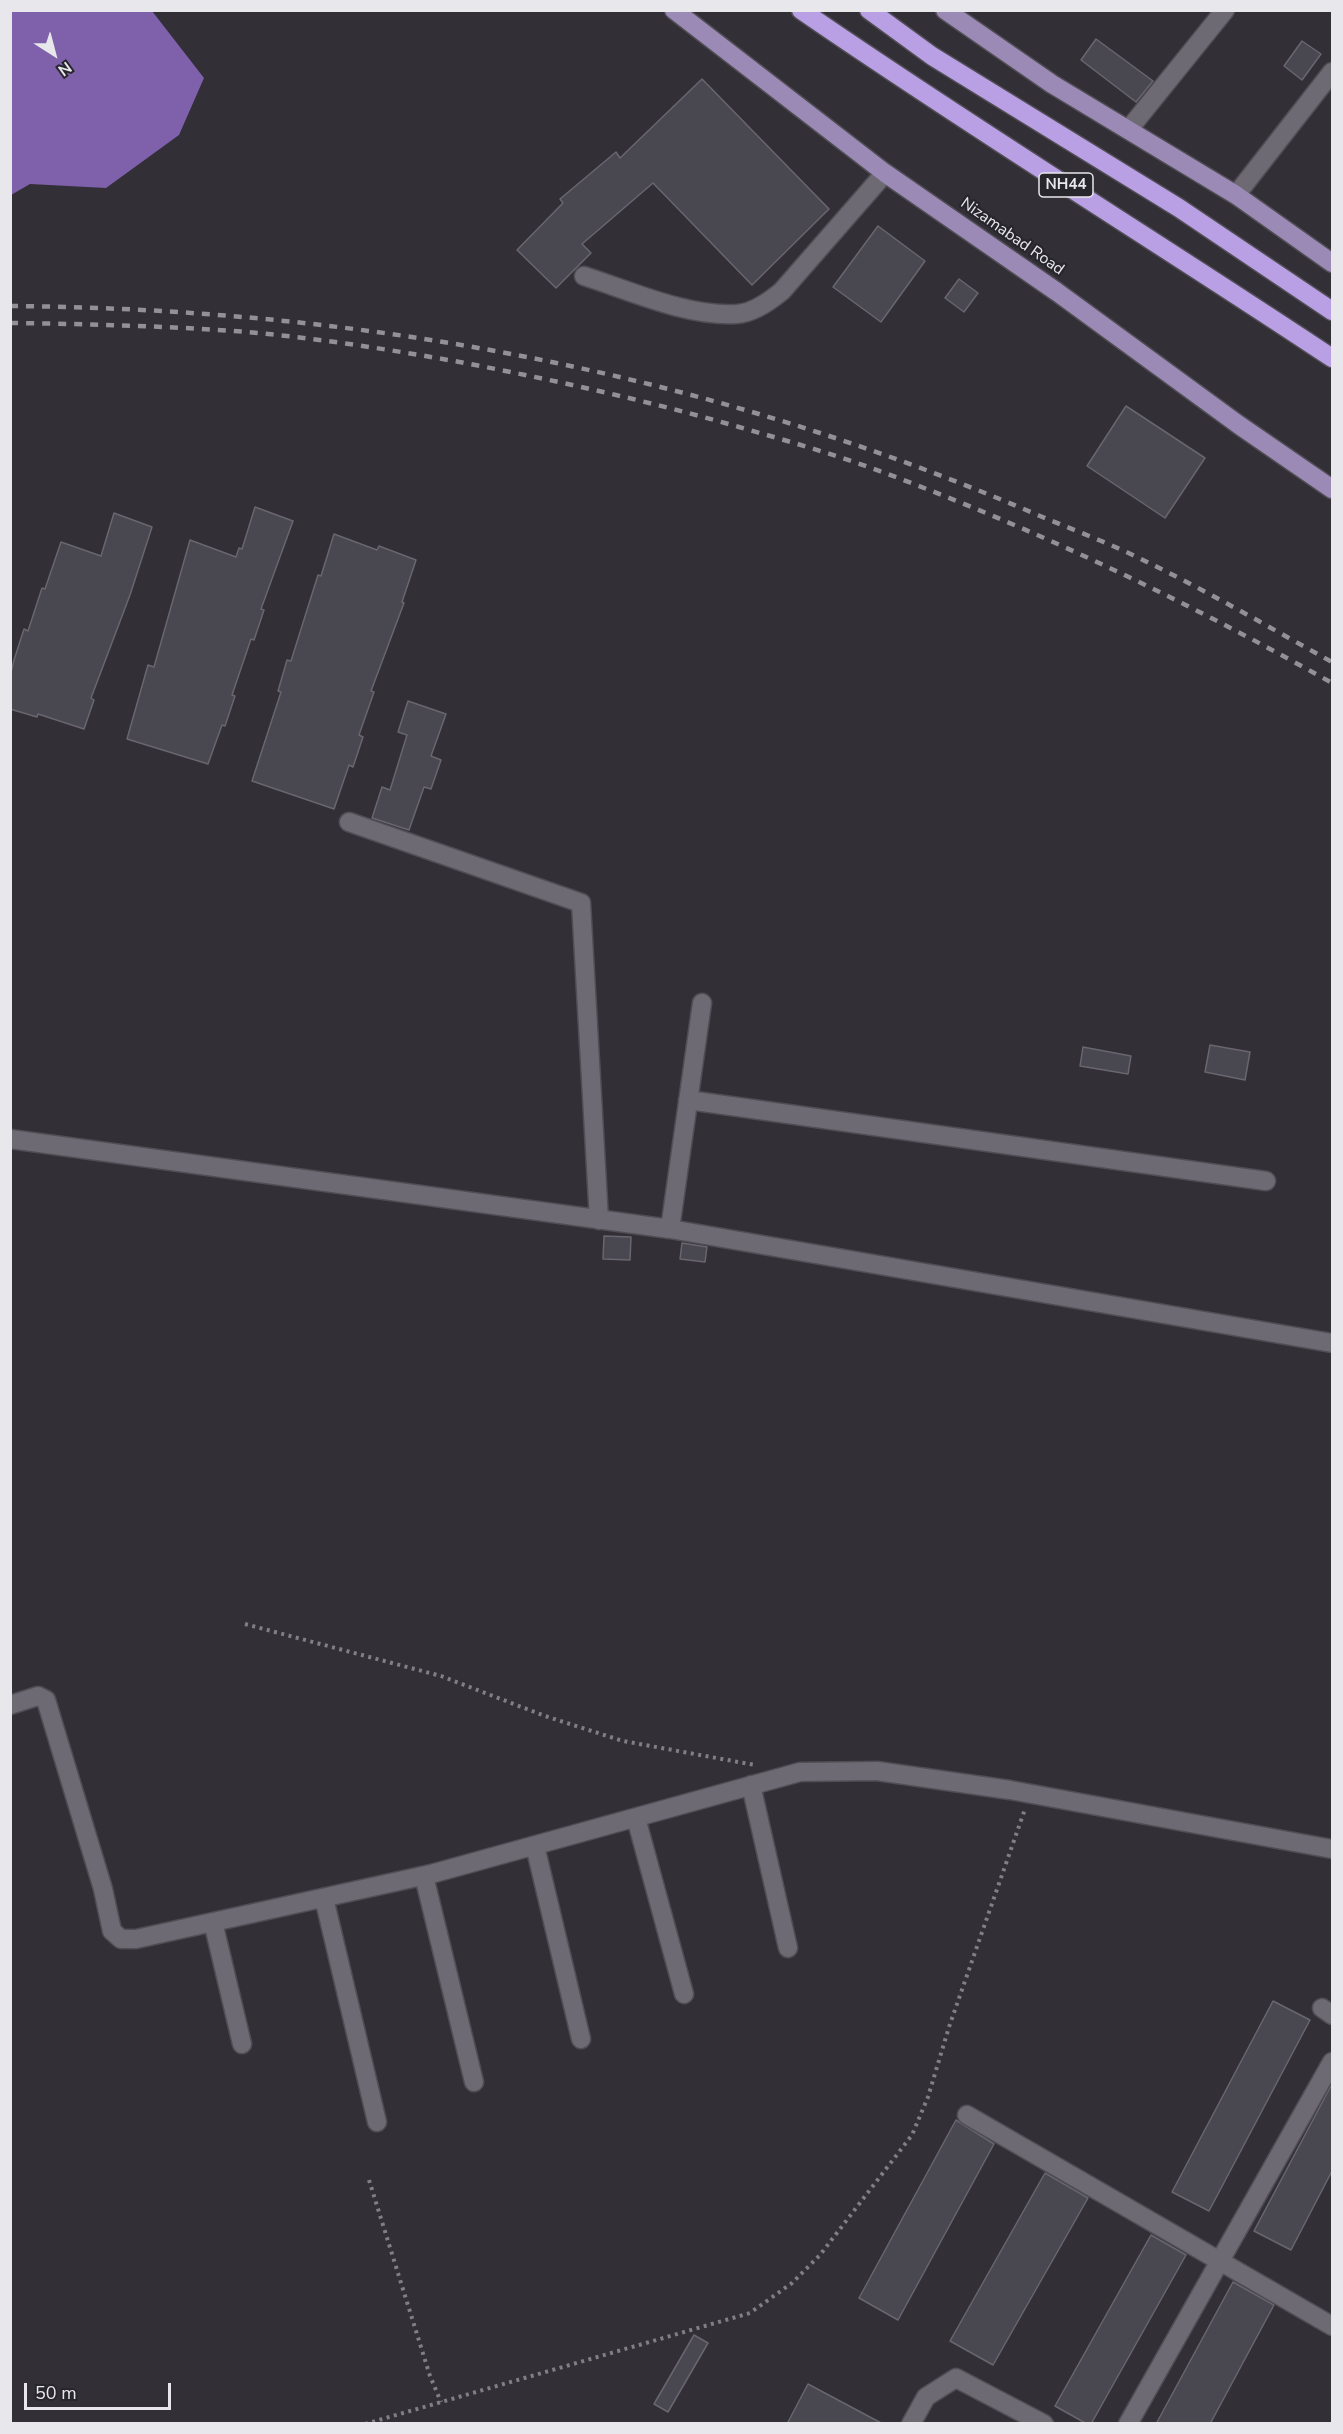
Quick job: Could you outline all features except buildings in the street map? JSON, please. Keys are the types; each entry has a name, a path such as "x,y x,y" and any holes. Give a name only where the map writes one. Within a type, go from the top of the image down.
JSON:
{"highway":[{"name":"NH44","path":"801,10 918,91 1169,250 1332,358"},
{"name":"NH44","path":"869,10 932,56 1179,208 1332,311"}],"main road":[{"name":"Nizamabad Road","path":"674,10 885,173 1057,292 1239,425 1332,489"},
{"path":"945,10 1052,84 1236,195 1332,263"}],"street":[{"path":"1129,129 1225,10"},
{"path":"1236,195 1332,72"},
{"path":"584,276 695,312 739,315 771,301 782,291 885,173"},
{"path":"349,822 581,903 599,1220"},
{"path":"670,1229 702,1002"},
{"path":"688,1100 1266,1181"},
{"path":"10,1139 670,1229 1332,1342"},
{"path":"12,1698 38,1696 46,1700 51,1711 103,1889 112,1931 121,1938 136,1939 424,1876 800,1772 877,1771 1030,1794 1332,1849"},
{"path":"751,1785 788,1948"},
{"path":"636,1818 684,1994"},
{"path":"535,1846 581,2039"},
{"path":"424,1876 474,2082"},
{"path":"324,1898 377,2122"},
{"path":"213,1922 242,2044"},
{"path":"1128,2424 1332,2062"},
{"path":"967,2115 1332,2326"},
{"path":"911,2424 926,2397 956,2378 1044,2424"}],"path":[{"path":"245,1624 441,1676 545,1716 623,1741 765,1767"},
{"path":"365,2424 750,2313 792,2283 820,2255 912,2136 928,2097 949,2027 1030,1794"},
{"path":"369,2180 430,2376 441,2402"}],"shaded area":[{"path":"11,10 152,11 204,78 179,135 106,188 30,184 11,195"}],"railway":[{"path":"10,306 144,310 276,320 407,336 536,359 664,388 791,424 916,466 1095,538 1195,586 1332,662"},
{"path":"10,323 247,332 377,348 526,375 704,417 849,460 1000,519 1168,596 1332,683"}]}
